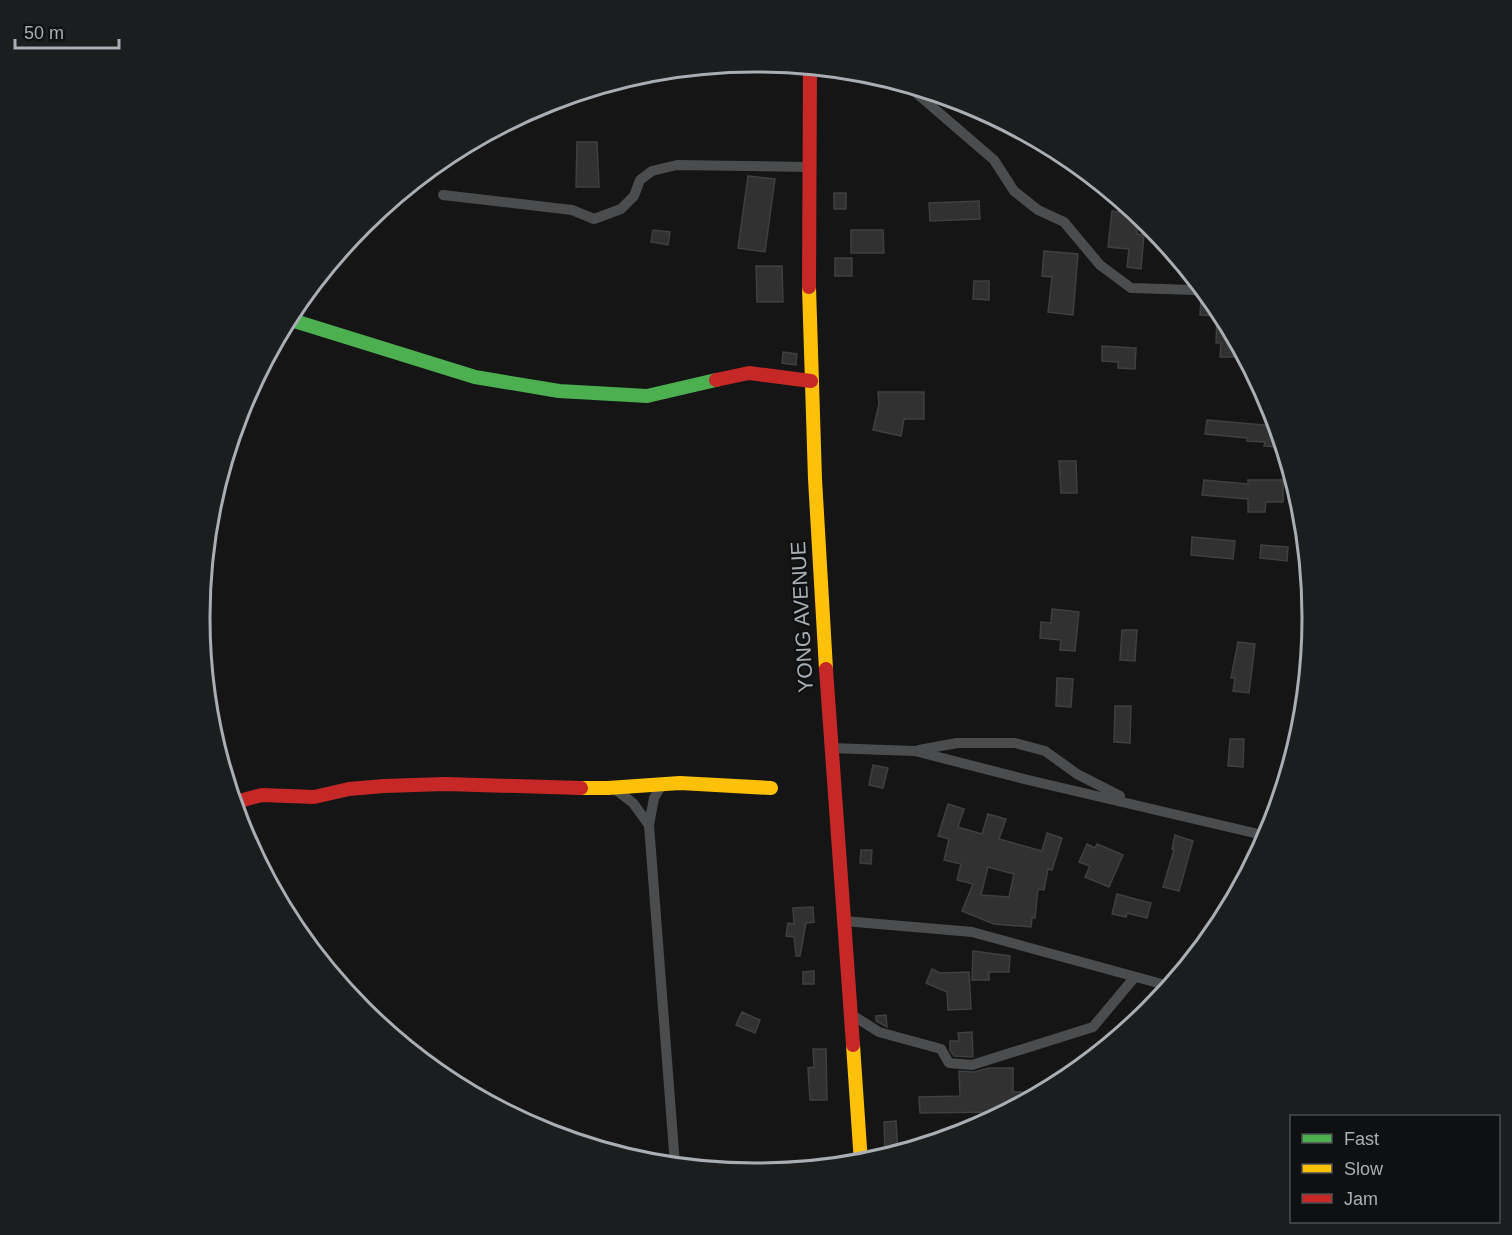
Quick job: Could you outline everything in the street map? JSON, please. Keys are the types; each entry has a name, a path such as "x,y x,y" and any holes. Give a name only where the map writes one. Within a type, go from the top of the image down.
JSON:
{"street":[{"name":"YONG AVENUE","path":"810,75 811,381 830,748 852,1015 860,1153"},
{"path":"921,98 994,160 1014,191 1038,210 1064,222 1100,265 1131,288 1193,290"},
{"path":"443,195 572,210 594,219 621,209 634,196 640,180 652,171 677,165 809,167"},
{"path":"297,322 475,377 560,390 647,396 749,373 811,381"},
{"path":"915,751 957,743 1015,743 1045,751 1077,774 1135,804"},
{"path":"830,748 915,751 1257,833"},
{"path":"242,801 263,796 316,797 354,788 441,783 502,787 615,789 663,783 698,782 771,788"},
{"path":"663,783 654,798 649,825 674,1156"},
{"path":"615,789 633,803 649,825"},
{"path":"844,921 972,932 1160,984"},
{"path":"852,1015 879,1032 941,1049 949,1063 972,1065 1093,1027 1134,978"}],"building":[{"path":"577,142 597,142 599,187 576,187"},
{"path":"748,176 775,179 765,252 738,248"},
{"path":"834,193 846,193 846,209 834,209"},
{"path":"979,201 980,219 930,221 929,203"},
{"path":"1112,211 1121,212 1138,228 1137,234 1144,235 1141,269 1127,267 1129,249 1108,247"},
{"path":"653,230 670,232 668,245 651,242"},
{"path":"851,230 883,230 884,253 851,253"},
{"path":"1044,251 1078,254 1073,315 1048,312 1052,277 1042,276"},
{"path":"835,258 852,258 852,276 835,276"},
{"path":"756,266 782,266 783,302 757,302"},
{"path":"974,281 989,281 989,300 973,299"},
{"path":"1201,301 1211,316 1200,315"},
{"path":"1217,325 1234,357 1220,357 1221,343 1216,343"},
{"path":"1102,346 1136,348 1135,369 1118,368 1118,362 1102,361"},
{"path":"783,352 797,354 796,365 782,363"},
{"path":"878,392 924,392 924,419 904,419 901,436 873,430 879,404"},
{"path":"1207,420 1266,425 1274,447 1264,446 1265,442 1247,441 1247,438 1205,434"},
{"path":"1059,461 1076,461 1077,493 1061,493"},
{"path":"1204,480 1248,484 1248,480 1283,480 1283,502 1266,502 1265,512 1248,512 1248,499 1202,495"},
{"path":"1192,537 1235,541 1233,559 1191,555"},
{"path":"1261,545 1288,547 1287,561 1260,558"},
{"path":"1052,609 1079,612 1075,651 1060,650 1061,640 1040,638 1041,622 1051,623"},
{"path":"1122,630 1137,630 1135,661 1120,660"},
{"path":"1238,642 1255,644 1249,693 1233,691 1235,678 1231,678"},
{"path":"1057,678 1073,679 1071,707 1056,706"},
{"path":"1115,706 1131,706 1130,743 1114,742"},
{"path":"1230,739 1244,739 1243,767 1228,766"},
{"path":"873,765 888,768 883,788 869,785"},
{"path":"948,804 964,809 958,827 982,834 988,814 1006,819 999,839 1042,851 1047,833 1062,838 1052,870 1048,869 1044,890 1038,889 1035,918 1032,918 1031,927 994,924 962,911 973,884 957,880 961,864 944,860 949,839 938,836","holes":["988,867 1014,874 1009,897 981,895"]},
{"path":"1175,835 1193,841 1179,891 1163,887 1174,850 1172,849"},
{"path":"1087,844 1095,848 1097,844 1123,855 1109,887 1085,877 1090,866 1079,862"},
{"path":"861,850 872,850 871,864 860,863"},
{"path":"1117,894 1151,903 1147,918 1127,913 1126,917 1112,914"},
{"path":"813,907 814,922 806,923 800,956 796,956 794,937 786,936 788,923 794,924 793,908"},
{"path":"973,951 1010,956 1009,972 989,972 989,980 972,980"},
{"path":"932,969 940,973 969,972 971,1009 948,1010 947,992 926,983"},
{"path":"814,971 814,984 803,984 803,972"},
{"path":"742,1012 760,1020 755,1033 736,1025"},
{"path":"886,1015 887,1027 876,1021 876,1016"},
{"path":"972,1032 973,1057 954,1056 950,1050 950,1041 959,1041 958,1033"},
{"path":"813,1049 826,1049 827,1100 810,1100 808,1068 814,1067"},
{"path":"989,1068 1013,1068 1013,1092 1025,1092 985,1112 920,1113 919,1097 960,1096 959,1071 974,1072"},
{"path":"896,1121 897,1144 885,1147 884,1122"}],"traffic: fast":[{"path":"297,322 475,377 559,391 647,396 716,380"}],"traffic: slow":[{"path":"809,287 815,479 826,669"},
{"path":"581,788 680,783 771,788"},
{"path":"853,1045 860,1153"}],"traffic: jam":[{"path":"809,287 810,75"},
{"path":"716,380 749,373 811,381"},
{"path":"826,669 853,1045"},
{"path":"242,801 262,795 314,797 349,789 384,786 445,784 581,788"}]}
